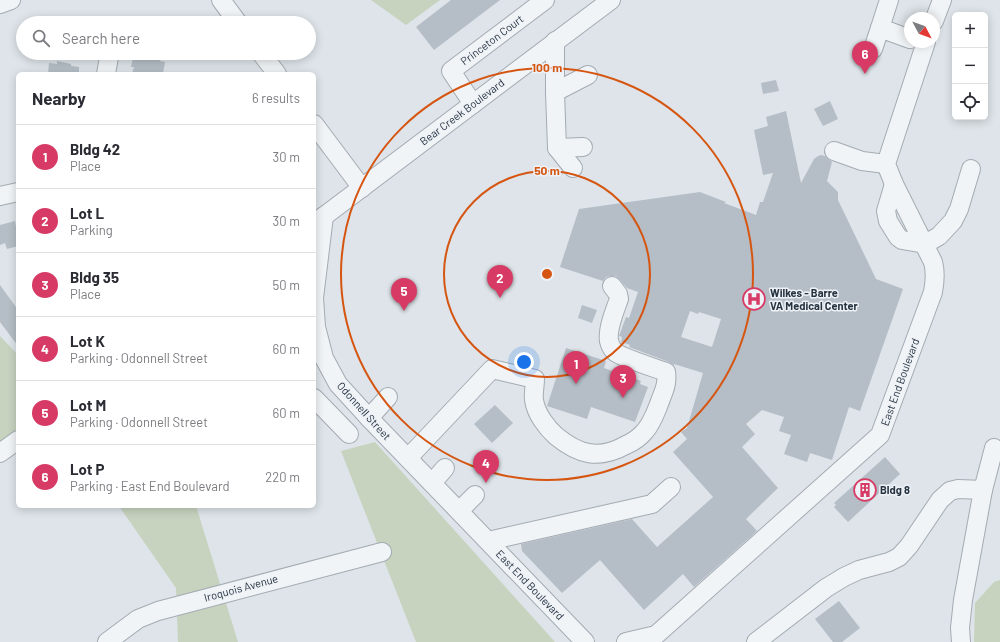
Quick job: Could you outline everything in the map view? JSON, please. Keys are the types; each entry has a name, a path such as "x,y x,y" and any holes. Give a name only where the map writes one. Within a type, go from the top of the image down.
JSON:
{"street":[{"path":"0,4 11,0"},
{"path":"221,0 233,16"},
{"name":"Princeton Court","path":"473,104 450,71 546,0"},
{"path":"873,49 889,0"},
{"path":"937,12 942,0"},
{"name":"Bear Creek Boulevard","path":"319,220 607,1"},
{"path":"880,28 904,36"},
{"path":"555,41 557,148 573,168"},
{"path":"834,151 862,161 886,164 918,48"},
{"path":"266,60 275,72"},
{"path":"555,92 588,75"},
{"path":"316,127 362,188"},
{"path":"557,148 583,147"},
{"name":"East End Boulevard","path":"626,642 656,635 880,435 933,292 935,278 933,262 894,184 886,164"},
{"path":"924,244 939,236 953,221 959,209 971,169"},
{"path":"0,196 16,192"},
{"name":"Odonnell Street","path":"316,267 319,220"},
{"path":"408,458 492,365 535,379 534,401 541,417 550,430 575,449 589,454 604,454 618,450 634,441 644,432 653,420 667,381 666,372 623,356 615,352 611,347 609,340 610,332 619,299 618,294 612,286"},
{"name":"Odonnell Street","path":"316,327 324,358 338,384 482,535"},
{"path":"369,418 388,397"},
{"path":"316,400 349,434"},
{"path":"0,454 16,442"},
{"path":"961,642 960,628 963,600 983,490 994,448"},
{"path":"432,483 445,468"},
{"path":"482,535 652,504 671,487"},
{"path":"756,642 826,588 844,577 859,570 889,562 899,557 909,546 940,500 950,491 958,489 983,490"},
{"path":"459,511 475,495"},
{"name":"East End Boulevard","path":"482,535 584,642"},
{"name":"Iroquois Avenue","path":"108,642 138,619 158,611 382,552"}],"green space":[{"path":"371,0 440,0 406,25"},
{"path":"0,336 16,353 16,433 0,445"},
{"path":"375,442 555,642 416,642 341,451"},
{"path":"120,508 197,508 238,642 178,642 176,588"},
{"path":"1000,580 1000,642 974,642 975,603 994,582"}],"building":[{"path":"451,0 500,0 434,50 416,27"},
{"path":"132,60 160,60 165,62 163,72 133,72 134,67 131,67"},
{"path":"57,61 71,64 71,66 79,67 79,72 48,72 49,63 57,64"},
{"path":"776,80 779,91 763,94 761,83"},
{"path":"830,101 838,119 823,126 814,109"},
{"path":"786,111 801,183 814,159 818,156 825,156 832,162 827,181 838,192 838,200 876,279 903,289 860,411 849,407 832,460 810,453 807,462 784,454 791,435 779,431 784,417 762,410 746,424 755,434 742,447 778,488 746,519 757,531 694,587 683,574 644,610 600,560 562,593 522,551 521,544 632,519 657,547 713,497 673,452 687,439 681,432 687,428 703,373 674,365 629,347 630,345 621,342 622,337 619,336 626,317 629,318 638,292 627,288 616,276 606,277 603,281 560,267 579,209 700,192 756,215 760,202 763,202 773,173 763,175 754,130 768,126 766,117","holes":["690,311 698,314 699,312 721,319 712,347 681,337"]},
{"path":"15,221 16,247 7,249 5,243 0,245 0,225"},
{"path":"0,285 16,307 16,343 0,322"},
{"path":"582,305 597,310 592,323 578,318"},
{"path":"566,348 606,361 604,368 641,381 640,384 648,387 635,422 591,407 587,419 547,406"},
{"path":"495,405 513,423 492,443 474,424"},
{"name":"Bldg 8","path":"885,457 900,474 848,522 834,507 836,505 834,503"},
{"path":"839,601 860,628 842,642 833,642 815,619"}],"place":[{"name":"Lot P","path":"865,74"},
{"name":"Lot L","path":"500,298"},
{"name":"Wilkes - Barre VA Medical Center","path":"754,299"},
{"name":"Lot M","path":"404,311"},
{"name":"Bldg 42","path":"576,384"},
{"name":"Bldg 35","path":"623,398"},
{"name":"Lot K","path":"486,483"},
{"name":"Bldg 8","path":"865,490"}]}
